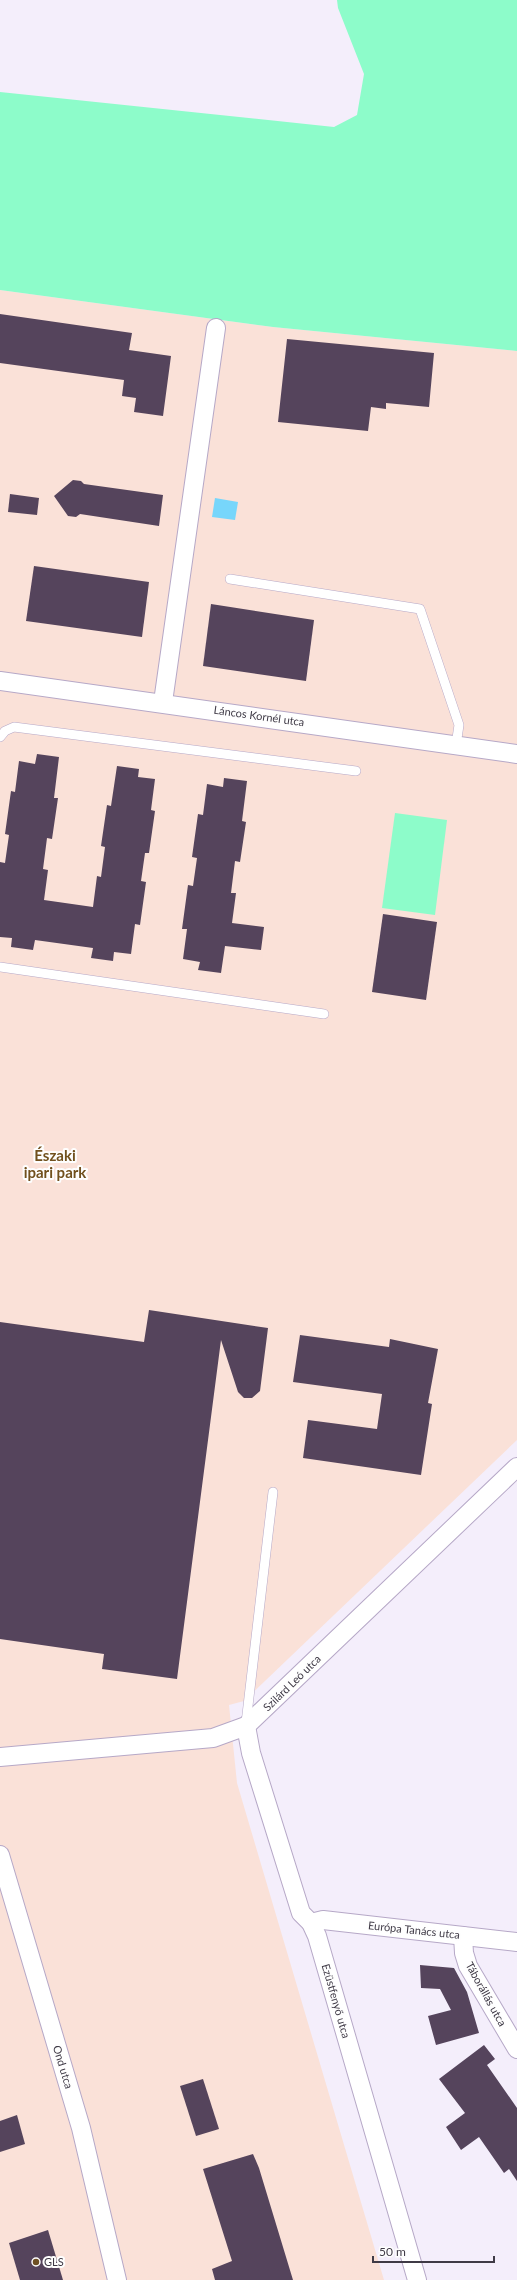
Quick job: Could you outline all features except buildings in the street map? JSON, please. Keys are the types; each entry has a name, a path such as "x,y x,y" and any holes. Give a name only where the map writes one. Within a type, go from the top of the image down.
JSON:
{"street":[{"path":"163,702 216,328"},
{"name":"Láncos Kornél utca","path":"0,681 163,702 517,754"},
{"name":"Szilárd Leó utca","path":"0,1757 213,1738 246,1726 517,1467"},
{"name":"Ezüstfenyő utca","path":"246,1726 251,1753 301,1913 311,1923 317,1936 417,2280"},
{"name":"Ond utca","path":"0,1855 81,2128 117,2280"},
{"name":"Európa Tanács utca","path":"311,1923 323,1920 517,1942"},
{"name":"Táborállás utca","path":"463,1936 464,1953 468,1966 517,2049"}],"lane":[{"path":"230,579 420,609 459,725 456,745"},
{"path":"0,737 5,731 14,727 356,771"},
{"path":"0,967 324,1014"},
{"path":"246,1726 273,1492"}],"shaded area":[{"path":"0,290 273,327 517,351 517,1440 244,1701 229,1705 237,1783 384,2280 0,2280"}],"green space":[{"path":"337,0 517,0 517,351 273,327 0,290 0,92 334,127 357,115 364,74 338,8"},
{"path":"395,813 447,820 435,915 382,908"}],"water":[{"path":"215,498 238,502 235,520 212,517"}],"place":[{"name":"GLS","path":"36,2262"}],"district":[{"name":"Északi ipari park","path":"55,1164"}]}
